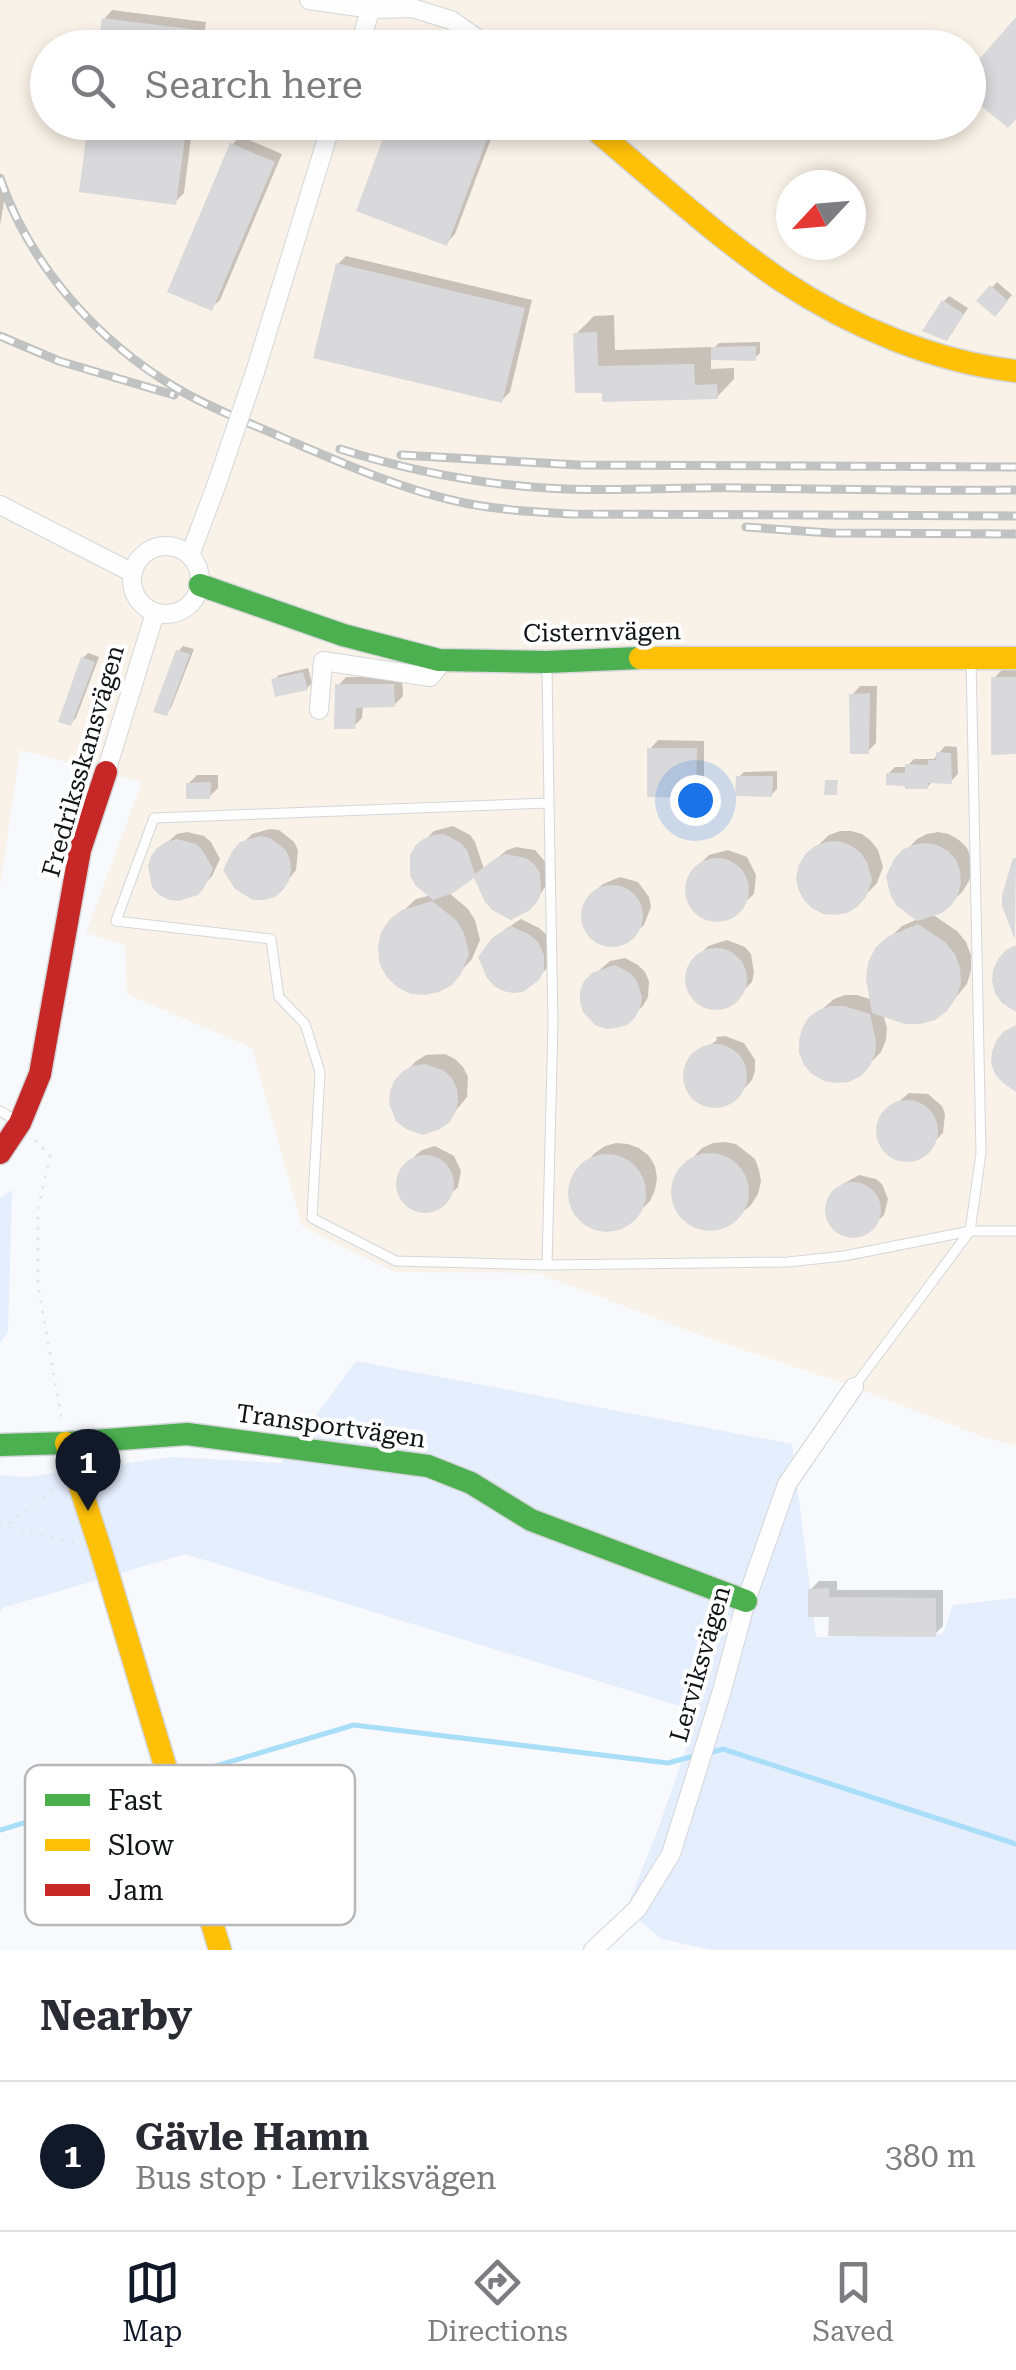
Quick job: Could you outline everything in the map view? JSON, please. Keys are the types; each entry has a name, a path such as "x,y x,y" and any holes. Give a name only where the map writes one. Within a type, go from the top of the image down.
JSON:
{"street":[{"path":"308,0 412,8 451,20 465,30"},
{"path":"365,30 373,5"},
{"path":"190,555 255,372 326,140"},
{"path":"608,140 779,278 806,294 882,334 926,351 985,369 1016,371"},
{"path":"0,505 132,573"},
{"path":"171,546 190,555 200,574 200,586 189,606 167,614 147,608 134,593 132,573 142,555 151,549 171,546"},
{"name":"Cisternvägen","path":"200,586 344,635 444,660 1016,658"},
{"name":"Fredriksskansvägen","path":"0,1152 10,1117 40,1074 80,850 156,613"},
{"path":"319,710 324,661 430,677 444,660"},
{"name":"Lerviksvägen","path":"593,1950 637,1909 671,1854 746,1600 787,1484 854,1386"},
{"name":"Transportvägen","path":"0,1444 66,1444 187,1434 428,1466 472,1483 530,1520 746,1600"},
{"path":"66,1444 165,1765"},
{"path":"213,1925 220,1950"}],"lane":[{"path":"854,1386 970,1230 981,1153 971,658"},
{"path":"546,662 553,1022 547,1265"},
{"path":"549,804 154,818 116,921 271,939 279,997 305,1024 320,1072 312,1218 396,1261 547,1265 788,1262 844,1256 970,1230 1016,1231"}],"path":[{"path":"10,1117 50,1156 38,1208 38,1285 66,1444"},
{"path":"8,1525 76,1473"},
{"path":"0,1525 101,1551"}],"shaded area":[{"path":"0,0 1016,0 1016,1446 537,1273 395,1272 302,1226 252,1048 127,994 125,945 86,933 142,782 20,750 0,887"},
{"path":"12,1190 8,1332 0,1343 0,1198"},
{"path":"356,1361 792,1444 816,1637 943,1634 953,1605 1016,1598 1016,1950 712,1950 662,1939 626,1909 699,1712 185,1554 2,1608 0,1613 0,1475 26,1477 172,1457 281,1463"}],"building":[{"path":"1016,17 1016,119 1008,128 986,110 986,51"},
{"path":"102,18 199,30 100,30"},
{"path":"86,140 185,140 176,205 79,192"},
{"path":"382,140 487,140 447,246 356,211"},
{"path":"230,143 275,162 212,311 167,292"},
{"path":"336,263 525,308 502,403 313,358"},
{"path":"990,285 1008,301 995,317 976,301"},
{"path":"942,300 964,314 947,341 922,331"},
{"path":"597,332 598,366 694,364 695,385 717,384 718,399 602,402 602,393 575,393 573,333"},
{"path":"756,346 756,361 711,360 711,347"},
{"path":"176,650 190,654 167,716 153,712"},
{"path":"81,657 95,662 71,726 58,722"},
{"path":"303,672 308,690 275,697 271,679"},
{"path":"991,677 1016,677 1016,754 991,755"},
{"path":"335,684 394,684 395,707 356,708 355,729 334,729"},
{"path":"870,693 869,754 850,754 849,694"},
{"path":"647,748 697,748 696,798 647,797"},
{"path":"936,752 951,753 952,784 928,783 928,789 886,785 886,773 905,773 905,764 928,765 928,760 936,760"},
{"path":"736,776 773,776 772,797 735,796"},
{"path":"825,780 838,780 837,795 824,795"},
{"path":"211,782 210,799 186,799 186,783"},
{"path":"444,834 467,850 475,874 506,854 526,858 540,873 541,893 537,902 511,920 492,910 474,878 453,893 433,900 410,876 410,855 423,839"},
{"path":"260,836 286,850 291,870 289,881 275,897 253,900 235,889 223,870 240,842"},
{"path":"177,839 196,844 213,869 198,895 179,901 159,895 152,887 148,866 157,848"},
{"path":"838,841 860,852 872,880 866,897 857,907 847,913 823,914 804,900 796,877 805,854 815,846"},
{"path":"925,843 948,851 956,860 961,883 951,906 917,921 896,905 886,876 902,850"},
{"path":"717,858 740,867 749,890 740,913 717,922 694,913 685,890 694,867"},
{"path":"1016,858 1015,940 1002,906"},
{"path":"612,885 634,894 643,916 634,938 612,947 590,938 581,916 590,894"},
{"path":"432,901 456,920 469,954 452,985 439,992 411,994 386,976 379,962 381,932 402,910"},
{"path":"918,924 945,942 955,954 961,983 947,1011 935,1020 905,1024 872,1013 866,979 868,963 875,948 887,937"},
{"path":"511,926 538,942 544,955 544,971 539,980 523,992 503,991 494,986 478,957 492,938"},
{"path":"1016,945 1016,1012 1002,1003 992,981 998,959"},
{"path":"716,948 738,957 747,979 738,1001 716,1010 694,1001 685,979 694,957"},
{"path":"615,965 637,981 642,997 635,1018 627,1025 606,1029 595,1025 583,1012 580,991 592,973"},
{"path":"831,1006 870,1014 875,1054 861,1076 849,1082 824,1081 812,1074 799,1053 802,1028 809,1017"},
{"path":"1016,1025 1016,1092 995,1074 991,1063 996,1041"},
{"path":"715,1044 738,1053 747,1076 738,1099 715,1108 692,1099 683,1076 692,1053"},
{"path":"424,1064 443,1070 452,1078 458,1101 450,1122 423,1135 396,1121 389,1104 394,1081 412,1066"},
{"path":"907,1100 929,1109 938,1131 929,1153 907,1162 885,1153 876,1131 885,1109"},
{"path":"702,1153 718,1153 743,1170 749,1192 743,1214 732,1225 718,1231 702,1231 677,1214 671,1200 671,1184 688,1159"},
{"path":"607,1154 622,1157 634,1166 643,1178 643,1208 634,1220 622,1229 607,1232 592,1229 580,1220 571,1208 568,1193 571,1178 580,1166 592,1157"},
{"path":"425,1155 446,1163 454,1184 446,1205 425,1213 404,1205 396,1184 404,1163"},
{"path":"853,1182 873,1190 881,1210 873,1230 853,1238 833,1230 825,1210 833,1190"},
{"path":"829,1588 829,1597 936,1598 936,1637 828,1636 829,1617 808,1617 808,1589"}],"waterway":[{"path":"219,1765 354,1725 668,1763 698,1755"},
{"path":"709,1753 723,1749 1016,1844"},
{"path":"0,1830 25,1822"}],"railway":[{"path":"0,178 13,210 48,271 94,325 121,349 190,396 347,465 414,489 488,507 573,514 1016,516"},
{"path":"0,336 59,361 174,395"},
{"path":"340,449 451,477 537,487 1016,490"},
{"path":"401,455 579,465 1016,467"},
{"path":"746,527 830,533 1016,534"}],"traffic: fast":[{"path":"200,585 343,635 439,660 546,662 640,658"},
{"path":"0,1445 187,1434 428,1466 471,1483 531,1520 746,1601"}],"traffic: slow":[{"path":"607,140 731,244 836,313 924,350 1016,371"},
{"path":"640,658 1016,658"},
{"path":"66,1443 165,1765"},
{"path":"213,1925 220,1950"}],"traffic: jam":[{"path":"0,1153 20,1123 40,1074 80,850 106,772"}],"place":[{"name":"Gävle Hamn","path":"88,1511"}]}
